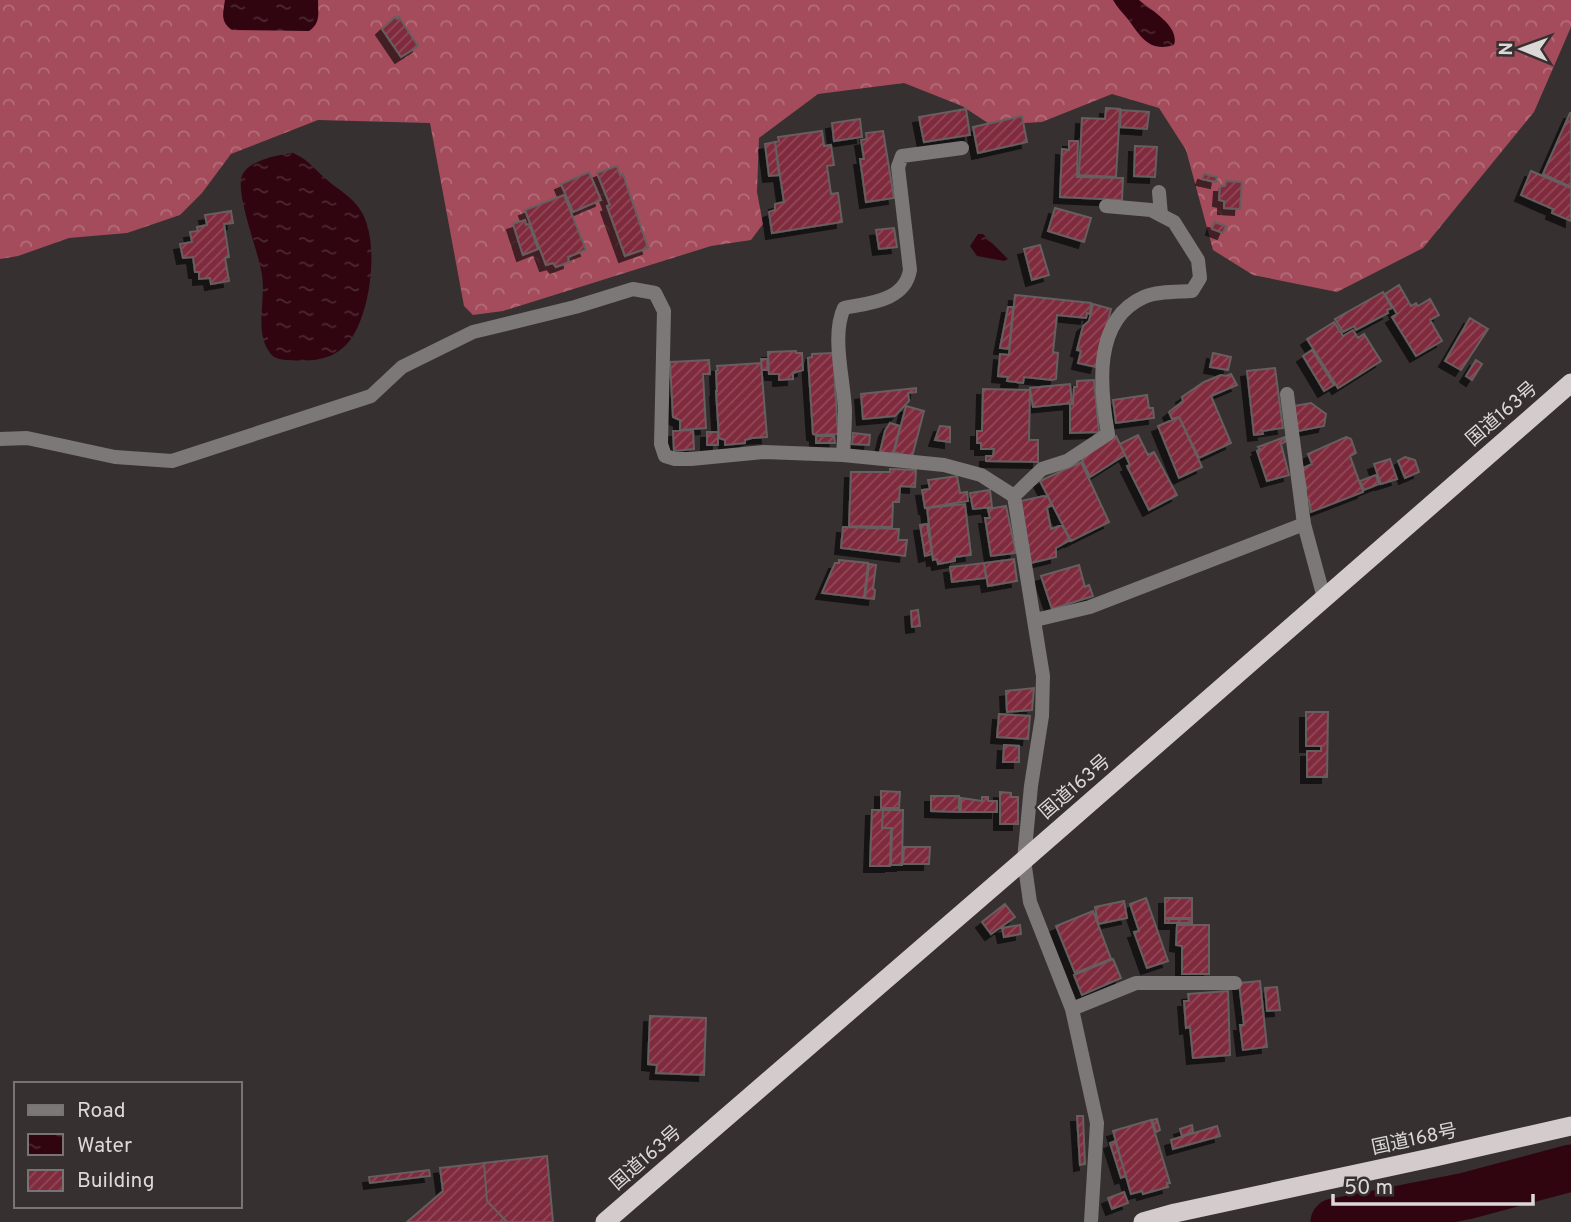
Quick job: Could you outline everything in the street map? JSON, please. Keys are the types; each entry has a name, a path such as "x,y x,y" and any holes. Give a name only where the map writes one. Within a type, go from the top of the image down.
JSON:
{"highway":[{"name":"国道163号","path":"605,1222 1571,383"},
{"name":"国道168号","path":"1143,1222 1571,1126"}],"street":[{"path":"843,455 845,410 839,318 844,307 880,301 899,291 909,279 898,167 902,156 962,148"},
{"path":"1159,192 1161,215"},
{"path":"1014,496 1042,469 1067,461 1108,434 1101,396 1102,364 1110,328 1126,310 1144,297 1192,291 1200,278 1199,260 1174,222 1151,210 1106,205"},
{"path":"0,439 27,438 114,457 172,461 371,396 402,367 473,332 575,307 632,289 655,293 664,311 661,444 665,456 675,459 764,453 843,455 944,465 981,475 1014,496 1043,676 1042,716 1031,786 1024,860 1030,902 1072,1009 1097,1123 1091,1222"},
{"path":"1287,394 1304,524 1324,598"},
{"path":"1035,620 1090,607 1304,524"},
{"path":"1072,1009 1136,983 1235,983"}],"green space":[{"path":"0,0 1571,0 1571,27 1534,112 1423,248 1337,292 1253,275 1213,250 1186,150 1159,108 1112,94 1042,122 991,125 962,106 904,83 818,94 759,138 757,192 763,224 751,240 711,246 503,311 473,315 464,306 430,123 318,120 231,154 202,193 180,215 127,233 69,238 18,256 0,259"}],"water":[{"path":"225,0 318,0 318,17 309,31 232,30 224,20"},
{"path":"1113,0 1139,0 1169,25 1175,38 1174,45 1158,47 1146,41"},
{"path":"293,153 307,161 357,206 367,224 370,240 371,276 358,327 351,339 338,351 307,361 276,358 265,345 261,326 262,275 244,209 241,185 242,176 250,166 264,159"},
{"path":"978,234 983,234 1008,259 1004,261 977,256 970,246"}],"building":[{"path":"395,17 399,17 418,46 401,57 382,29"},
{"path":"1106,108 1120,109 1116,177 1079,175 1082,118 1105,119"},
{"path":"966,109 970,135 924,142 919,117"},
{"path":"1121,110 1149,112 1147,129 1120,127"},
{"path":"1571,113 1571,187 1543,174"},
{"path":"1022,116 1027,142 978,153 973,127"},
{"path":"860,119 862,137 834,141 832,123"},
{"path":"822,131 824,146 831,145 834,165 827,166 831,194 838,193 842,222 772,233 769,212 775,210 775,204 784,202 775,142 779,141 778,137"},
{"path":"883,131 894,198 866,202 860,159 864,159 861,140 867,139 866,133"},
{"path":"1069,141 1078,141 1077,177 1123,178 1122,200 1060,197 1062,149 1069,150"},
{"path":"775,142 779,175 769,176 765,144"},
{"path":"1135,146 1157,147 1155,177 1134,176"},
{"path":"617,166 620,175 623,174 648,248 625,256 597,173"},
{"path":"1531,171 1571,188 1571,221 1552,213 1553,209 1521,195"},
{"path":"589,172 601,200 573,212 561,184"},
{"path":"1204,174 1217,177 1216,182 1202,179"},
{"path":"1226,181 1242,182 1240,209 1224,208 1224,201 1219,200 1220,186 1225,186"},
{"path":"564,195 586,250 568,257 569,262 556,267 553,263 546,265 525,210"},
{"path":"1055,208 1091,218 1084,242 1048,231"},
{"path":"231,211 233,223 224,224 229,281 211,284 210,278 199,279 193,257 183,258 180,244 192,242 190,232 198,231 197,227 207,225 205,215"},
{"path":"525,220 538,249 523,255 513,224"},
{"path":"1214,222 1226,226 1223,233 1212,229"},
{"path":"894,228 897,247 879,249 876,230"},
{"path":"1040,245 1049,275 1032,280 1024,249"},
{"path":"1399,285 1411,306 1416,303 1418,306 1430,299 1439,315 1430,320 1442,341 1416,356 1392,317 1397,314 1385,294"},
{"path":"1383,292 1392,308 1387,310 1388,313 1356,330 1354,326 1343,332 1335,319"},
{"path":"1015,295 1091,303 1090,314 1087,313 1086,318 1057,315 1053,352 1058,353 1056,379 1024,377 1023,383 1007,381 1008,377 998,376 1000,354 1009,355"},
{"path":"1093,304 1111,309 1096,367 1078,363 1081,351 1077,350 1083,326 1089,321"},
{"path":"1008,307 1013,307 1009,349 1000,348"},
{"path":"1470,318 1488,329 1461,370 1445,361"},
{"path":"1334,322 1343,336 1353,330 1358,338 1364,334 1381,361 1338,388 1307,339"},
{"path":"1312,350 1334,385 1324,391 1303,356"},
{"path":"768,352 802,353 803,370 793,373 793,379 779,380 779,374 769,374"},
{"path":"833,353 838,434 816,435 813,434 808,358 812,357 812,354"},
{"path":"1213,353 1231,357 1228,370 1210,367"},
{"path":"761,359 767,359 768,370 762,370"},
{"path":"709,360 710,374 703,374 706,428 680,430 680,420 673,417 670,362"},
{"path":"1476,360 1482,364 1472,380 1466,376"},
{"path":"761,363 767,437 725,445 725,440 719,438 717,366"},
{"path":"1275,368 1283,428 1254,435 1247,371"},
{"path":"1231,374 1237,385 1211,396 1231,443 1199,458 1179,417 1172,419 1169,412 1183,401 1182,397 1204,382"},
{"path":"1094,380 1099,432 1070,433 1070,404 1073,404 1074,387 1077,387 1077,381"},
{"path":"1070,384 1072,403 1033,407 1030,388"},
{"path":"916,388 916,392 908,393 909,401 895,416 863,419 861,394"},
{"path":"983,389 1030,390 1029,440 1038,440 1038,462 986,461 986,456 993,456 994,449 981,449 981,443 977,443 977,431 982,431"},
{"path":"1147,395 1154,418 1116,423 1113,400"},
{"path":"1311,403 1326,414 1324,426 1298,431 1294,406"},
{"path":"906,406 924,411 912,457 894,452"},
{"path":"1179,417 1202,467 1179,478 1158,426"},
{"path":"890,423 900,426 893,454 880,452 885,431"},
{"path":"940,426 950,427 950,442 935,440"},
{"path":"693,430 694,449 674,451 673,431"},
{"path":"707,432 718,432 718,445 707,445"},
{"path":"853,433 870,435 869,445 852,444"},
{"path":"1138,435 1148,455 1154,452 1177,495 1149,510 1127,466 1130,465 1120,444"},
{"path":"816,436 834,436 835,443 816,443"},
{"path":"1116,436 1125,455 1090,477 1081,458"},
{"path":"1285,437 1285,442 1281,444 1289,475 1267,481 1258,447"},
{"path":"1346,437 1351,439 1356,453 1350,456 1363,492 1311,512 1309,500 1306,500 1303,491 1307,489 1301,469 1312,464 1308,454"},
{"path":"1405,457 1415,460 1419,472 1405,478 1398,461"},
{"path":"1390,459 1397,479 1381,484 1374,464"},
{"path":"1081,462 1109,522 1071,541 1040,481"},
{"path":"890,469 916,470 915,487 900,486 899,502 893,502 892,527 849,526 851,472 890,472"},
{"path":"1376,475 1379,484 1364,490 1360,481"},
{"path":"957,476 960,493 967,492 968,501 925,508 922,490 930,489 928,480"},
{"path":"990,490 992,507 973,509 970,493"},
{"path":"1048,497 1052,505 1047,508 1051,529 1062,525 1070,540 1056,548 1056,557 1031,563 1021,501"},
{"path":"965,504 971,555 955,557 955,561 938,564 937,559 933,560 927,508"},
{"path":"1006,506 1016,553 991,556 985,518 990,518 988,509"},
{"path":"927,524 932,554 925,556 920,525"},
{"path":"843,527 899,529 898,540 907,540 905,556 841,548"},
{"path":"1014,559 1017,581 988,586 984,563"},
{"path":"839,560 868,563 864,598 822,593 835,563 839,563"},
{"path":"984,563 986,578 952,582 950,567"},
{"path":"869,564 876,565 874,599 865,598"},
{"path":"1079,565 1085,587 1089,585 1093,596 1052,609 1041,576"},
{"path":"918,610 920,626 912,627 911,611"},
{"path":"1034,688 1032,710 1007,712 1006,691"},
{"path":"1306,712 1328,712 1327,777 1307,777 1307,751 1321,751 1321,746 1306,746"},
{"path":"999,714 1030,716 1028,739 997,737"},
{"path":"1004,745 1019,746 1019,762 1003,762"},
{"path":"881,791 900,792 899,808 881,808"},
{"path":"1000,792 1018,797 1018,824 1000,824"},
{"path":"931,796 959,796 959,812 931,811"},
{"path":"982,797 988,797 988,801 997,801 997,812 961,812 961,798 982,801"},
{"path":"872,810 883,810 882,828 891,828 890,866 870,866"},
{"path":"883,810 903,810 902,865 891,865 892,828 882,828"},
{"path":"904,847 930,847 929,864 903,864"},
{"path":"1146,898 1168,961 1147,968 1134,932 1139,931 1130,904"},
{"path":"1165,898 1192,898 1192,918 1165,918"},
{"path":"1124,901 1127,918 1098,924 1095,907"},
{"path":"1005,904 1015,917 991,934 982,922"},
{"path":"1093,911 1111,959 1075,973 1056,926"},
{"path":"1165,919 1192,919 1192,923 1165,923"},
{"path":"1020,925 1021,934 1004,937 1002,928"},
{"path":"1177,925 1209,925 1209,974 1182,974 1182,946 1176,945"},
{"path":"1113,959 1121,978 1082,995 1074,975"},
{"path":"1260,981 1267,1047 1243,1050 1240,1025 1244,1025 1239,983"},
{"path":"1277,987 1280,1010 1267,1011 1265,988"},
{"path":"1228,991 1230,1055 1193,1058 1190,1027 1186,1028 1184,1001 1189,1001 1188,994"},
{"path":"650,1016 706,1018 704,1075 656,1073 657,1065 648,1064"},
{"path":"1077,1116 1083,1116 1085,1164 1080,1165"},
{"path":"1157,1119 1160,1130 1156,1132 1152,1120"},
{"path":"1151,1120 1170,1183 1167,1183 1168,1187 1143,1194 1142,1191 1131,1194 1113,1131"},
{"path":"1192,1125 1193,1132 1182,1136 1180,1129"},
{"path":"1217,1126 1220,1136 1173,1149 1171,1140"},
{"path":"1115,1141 1126,1176 1121,1178 1110,1143"},
{"path":"547,1156 553,1222 507,1222 487,1201 484,1163"},
{"path":"484,1163 487,1201 507,1222 407,1222 443,1191 440,1168"},
{"path":"429,1170 430,1176 370,1183 369,1177"},
{"path":"1124,1192 1128,1203 1112,1209 1108,1198"}],"waterway":[{"path":"1334,1222 1466,1196 1571,1168"}]}
